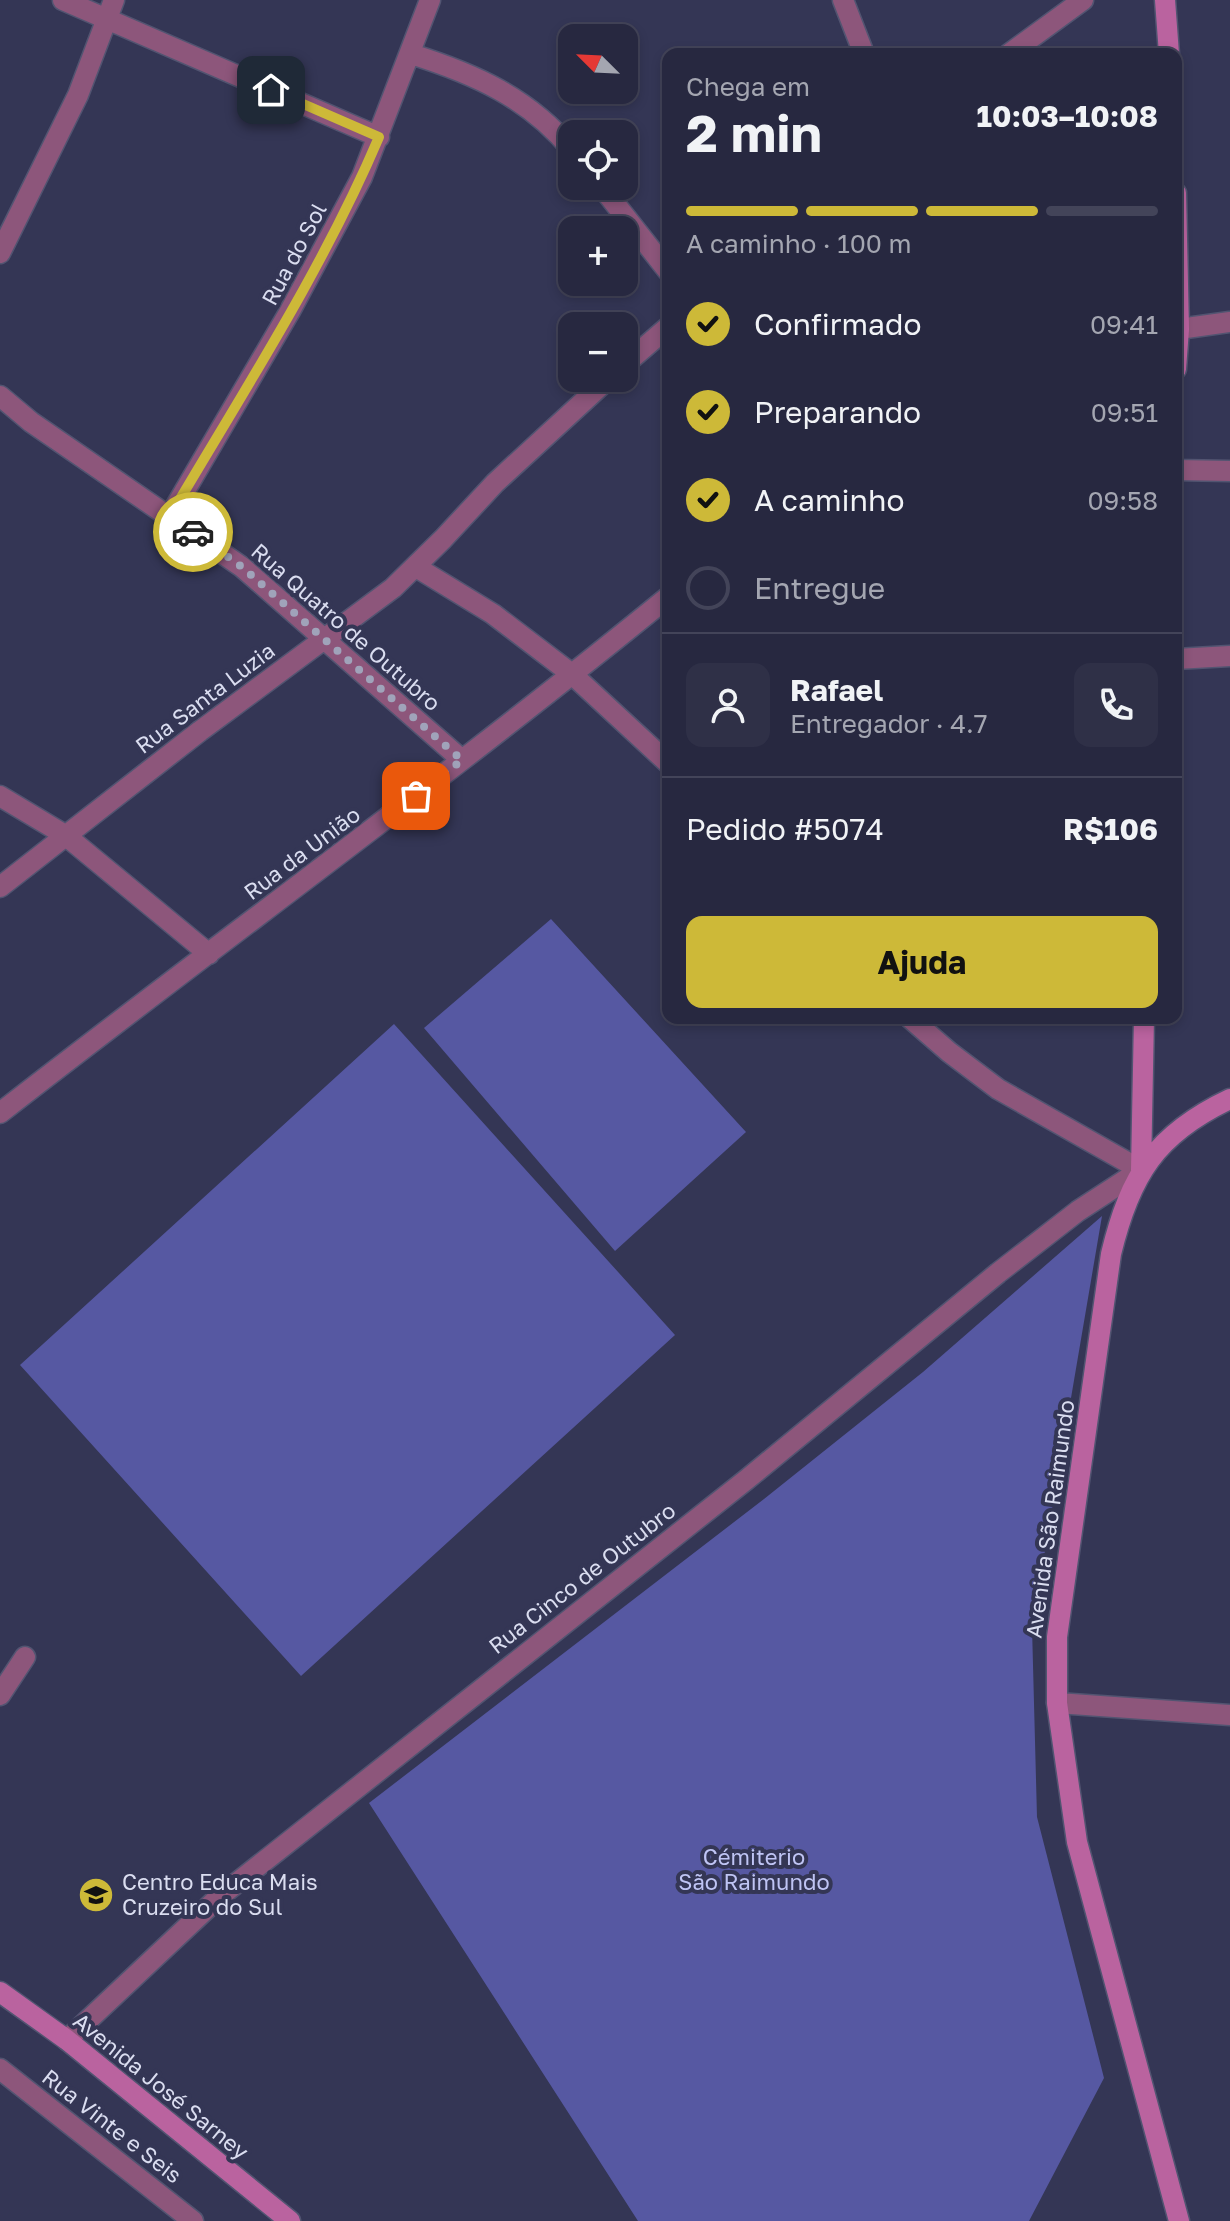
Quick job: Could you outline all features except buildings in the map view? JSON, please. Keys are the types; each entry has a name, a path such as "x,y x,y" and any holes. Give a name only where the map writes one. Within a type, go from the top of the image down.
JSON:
{"street":[{"path":"63,0 111,10 379,137"},
{"name":"Rua do Sol","path":"170,516 290,311 362,177 430,0"},
{"path":"843,0 862,48"},
{"path":"1017,48 1083,0"},
{"path":"1165,0 1169,48"},
{"path":"0,253 78,95 111,10"},
{"path":"411,54 490,82 541,116 558,135"},
{"path":"612,200 662,263"},
{"path":"1182,329 1230,322"},
{"path":"638,353 662,332"},
{"name":"Rua Santa Luzia","path":"0,887 393,588 495,483 594,392"},
{"name":"Rua Quatro de Outubro","path":"0,396 31,422 242,567 462,760"},
{"path":"1182,470 1230,471"},
{"path":"416,567 493,614 573,675 662,757"},
{"name":"Rua da União","path":"0,1113 573,675 662,602"},
{"path":"1182,659 1230,656"},
{"path":"0,796 65,835 209,954"},
{"path":"917,1024 998,1089 1141,1170 1144,1024"},
{"name":"Avenida São Raimundo","path":"1179,2221 1077,1842 1057,1703 1057,1637 1111,1254 1118,1226 1141,1170 1171,1135 1230,1099"},
{"name":"Rua Cinco de Outubro","path":"67,2040 219,1897 746,1480 998,1273 1078,1211 1141,1170"},
{"path":"0,1695 25,1657"},
{"path":"1057,1703 1230,1715"},
{"name":"Avenida José Sarney","path":"0,1992 67,2040 290,2221"},
{"name":"Rua Vinte e Seis","path":"0,2069 193,2221"}],"green space":[{"path":"551,919 746,1132 615,1251 424,1028"},
{"path":"394,1024 675,1335 301,1676 20,1365"},
{"name":"Cémiterio São Raimundo","path":"1102,1216 1032,1627 1037,1817 1104,2078 1029,2221 638,2221 369,1803 764,1499 923,1372"}],"way so far":[{"path":"193,532 242,567 462,760 416,796"}],"place":[{"name":"Centro Educa Mais Cruzeiro do Sul","path":"96,1895"}],"route":[{"path":"193,532 170,516 290,311 362,177 379,137 271,90"}]}
